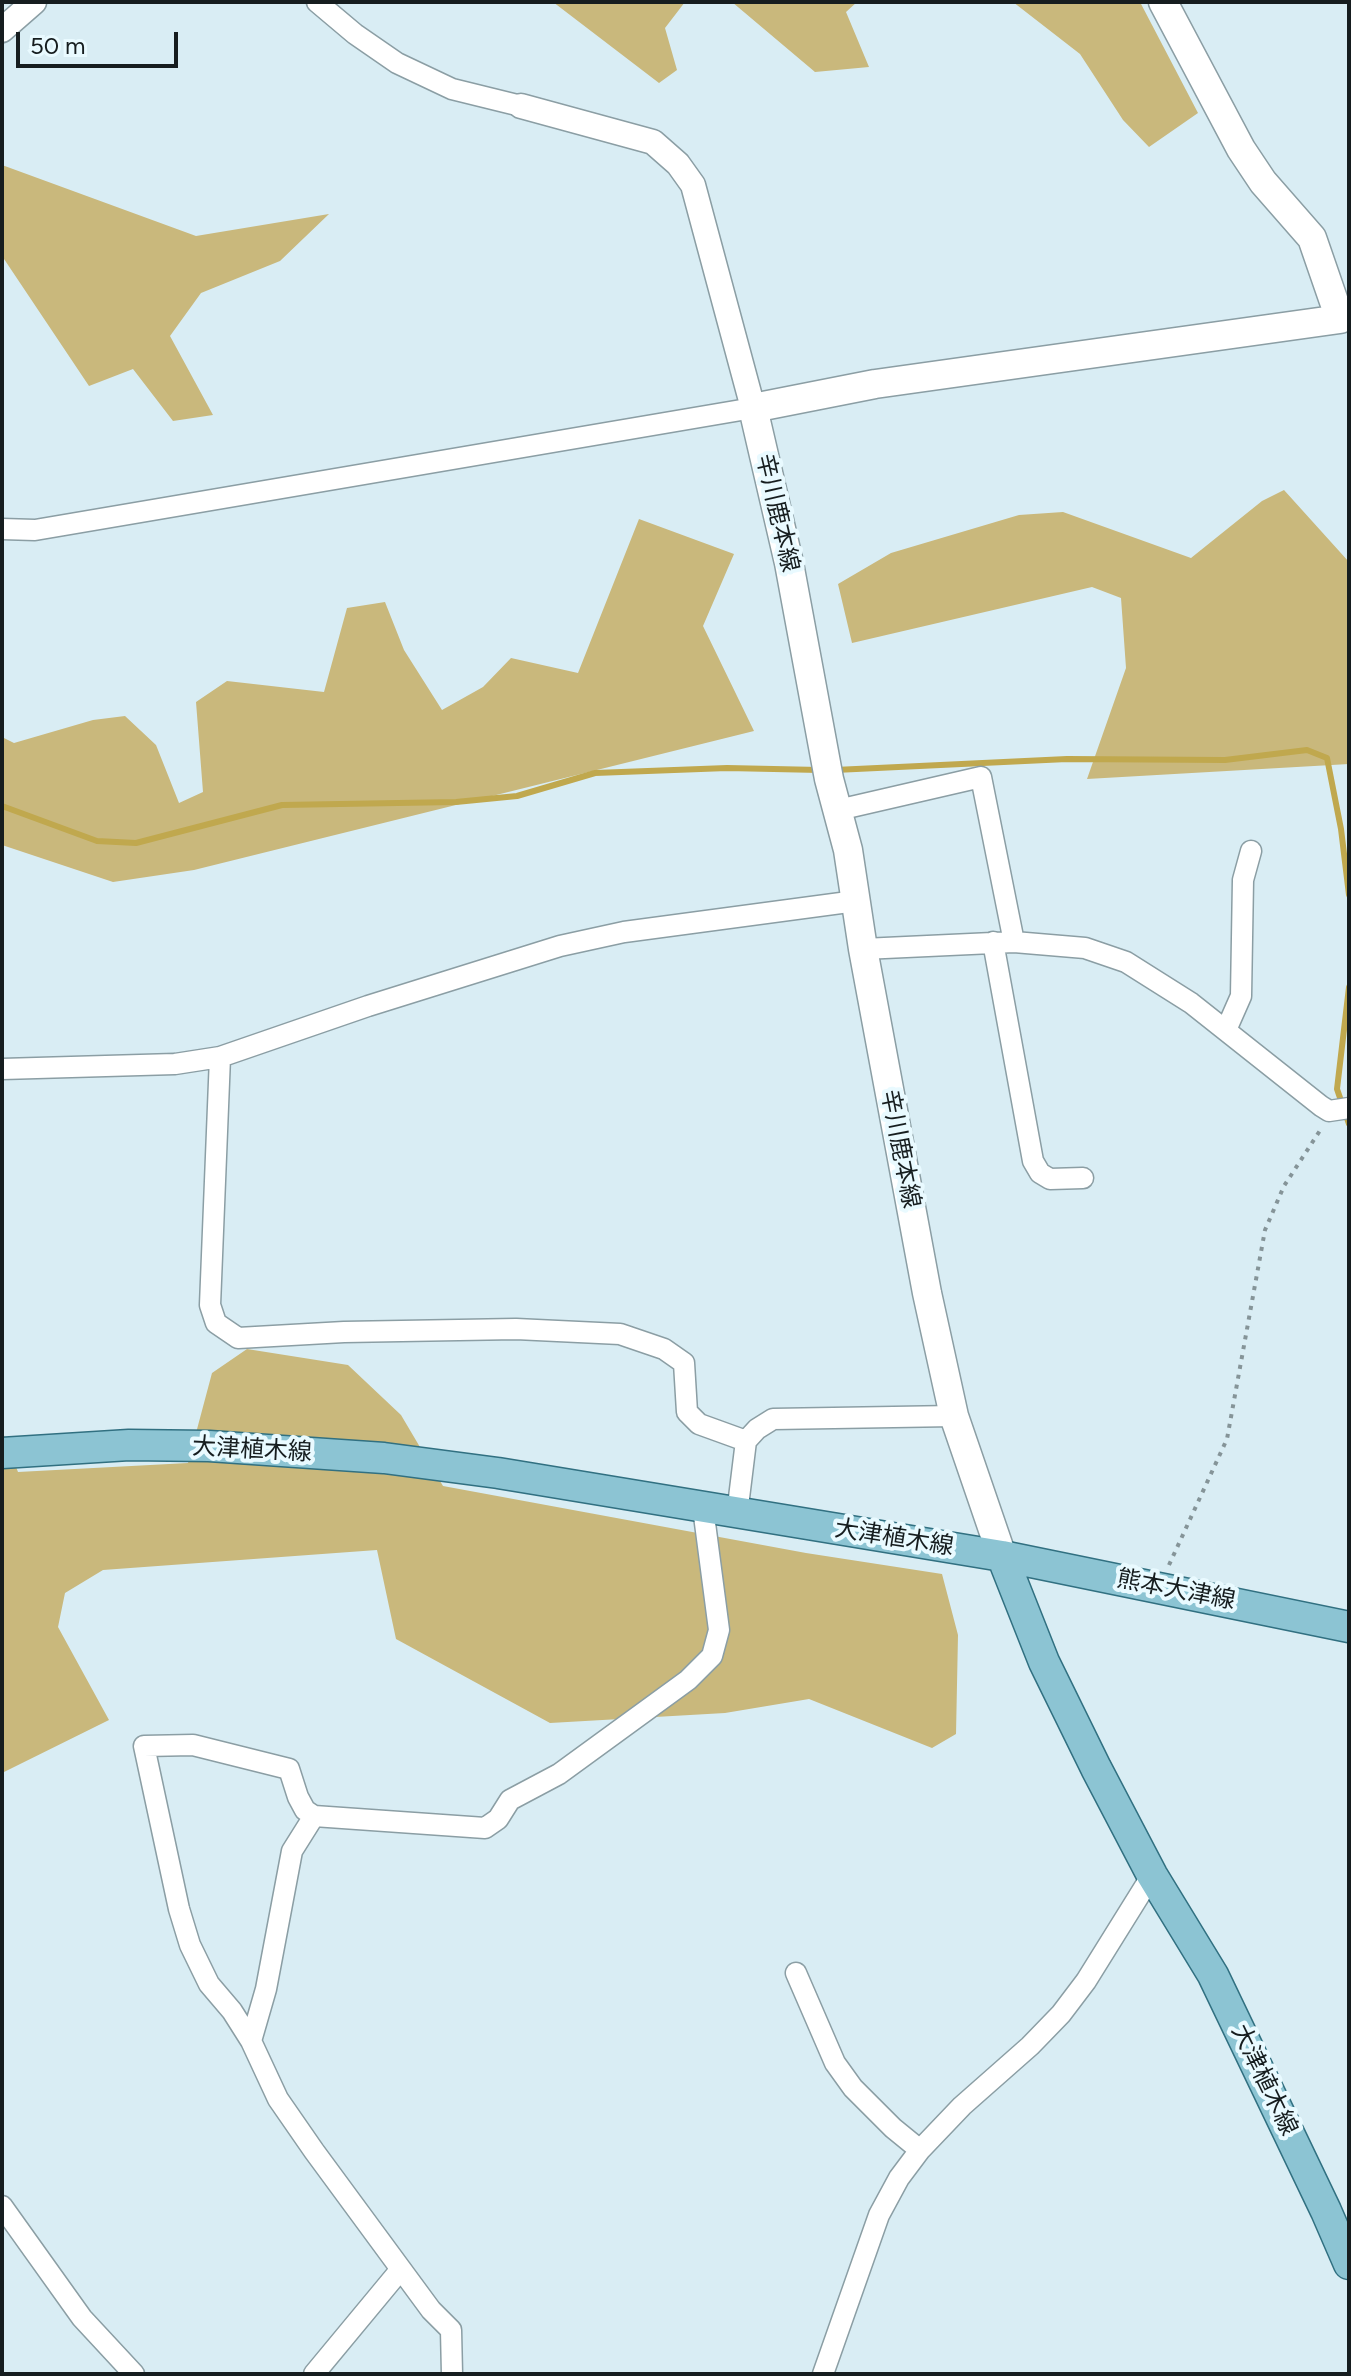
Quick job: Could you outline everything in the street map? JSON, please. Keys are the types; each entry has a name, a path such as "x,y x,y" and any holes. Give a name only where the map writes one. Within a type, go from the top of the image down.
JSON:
{"main road":[{"path":"753,408 875,384 1344,318 1312,238 1263,182 1241,149 1163,2"},
{"name":"辛川鹿本線","path":"753,408 789,563 827,768 848,850 863,949 927,1293 954,1416 1002,1556"},
{"name":"大津植木線","path":"2,1453 129,1445 209,1446 384,1458 498,1473 1002,1556 1044,1662 1152,1875 1213,1975 1349,2264"},
{"name":"熊本大津線","path":"1002,1556 1349,1627"}],"street":[{"path":"2,30 34,2"},
{"path":"2,529 35,530 753,408 693,185 678,164 653,142 452,89 397,63 355,34 317,2"},
{"path":"838,810 981,777 1014,942"},
{"path":"1226,1030 1241,996 1243,880 1251,851"},
{"path":"2,1069 175,1064 220,1057 368,1006 560,946 624,932 856,901"},
{"path":"993,942 1033,1161 1040,1173 1050,1179 1083,1178"},
{"path":"863,949 993,942 1085,948 1126,962 1191,1003 1329,1111 1349,1106"},
{"path":"220,1057 210,1305 216,1323 238,1338 344,1332 516,1329 620,1334 664,1349 684,1363 687,1412 699,1424 746,1441"},
{"path":"737,1514 746,1441 773,1419 954,1416"},
{"path":"452,2374 451,2330 431,2310 278,2099 251,2041 232,2011 209,1984 190,1945 179,1909 144,1746 193,1745 289,1769 298,1797 305,1810 314,1816 485,1828 498,1819 510,1800 559,1774 688,1680 712,1656 719,1630 703,1508"},
{"path":"251,2041 266,1989 292,1851 314,1816"},
{"path":"823,2374 879,2215 899,2178 920,2150 962,2106 1061,2014 1086,1981 1152,1875"},
{"path":"796,1973 835,2063 853,2088 920,2150"},
{"path":"2,2206 82,2318 134,2374"},
{"path":"314,2374 401,2269"}],"path":[{"path":"1158,1587 1227,1439 1265,1230 1284,1186 1319,1130 1349,1106"}],"shaded area":[{"path":"553,2 685,2 665,28 677,70 659,83"},
{"path":"732,2 857,2 846,12 869,67 815,72"},
{"path":"1013,2 1140,2 1198,113 1149,147 1123,120 1080,54"},
{"path":"2,165 196,236 329,214 280,261 201,293 170,336 213,415 173,421 133,369 89,386 2,256"},
{"path":"1284,490 1349,562 1349,764 1087,779 1126,668 1121,598 1092,587 852,643 838,584 891,553 1019,515 1063,512 1191,558 1262,501"},
{"path":"639,519 734,554 703,626 754,731 194,870 113,882 2,845 2,737 14,743 93,720 125,716 156,745 179,803 203,792 196,702 227,681 324,692 347,608 385,602 404,650 442,710 483,687 511,658 578,673"},
{"path":"247,1349 348,1365 401,1415 443,1486 806,1553 942,1574 958,1635 956,1734 932,1748 809,1699 725,1713 550,1723 396,1639 377,1550 103,1570 65,1593 58,1627 109,1720 2,1773 2,1430 18,1472 188,1463 212,1373"}],"waterway":[{"path":"835,770 1067,759 1225,760 1307,750 1327,758 1341,829 1349,895"},
{"path":"2,806 97,841 136,843 282,805 456,802 517,796 595,773 727,768 820,770"},
{"path":"1349,987 1337,1089 1349,1124"}]}
